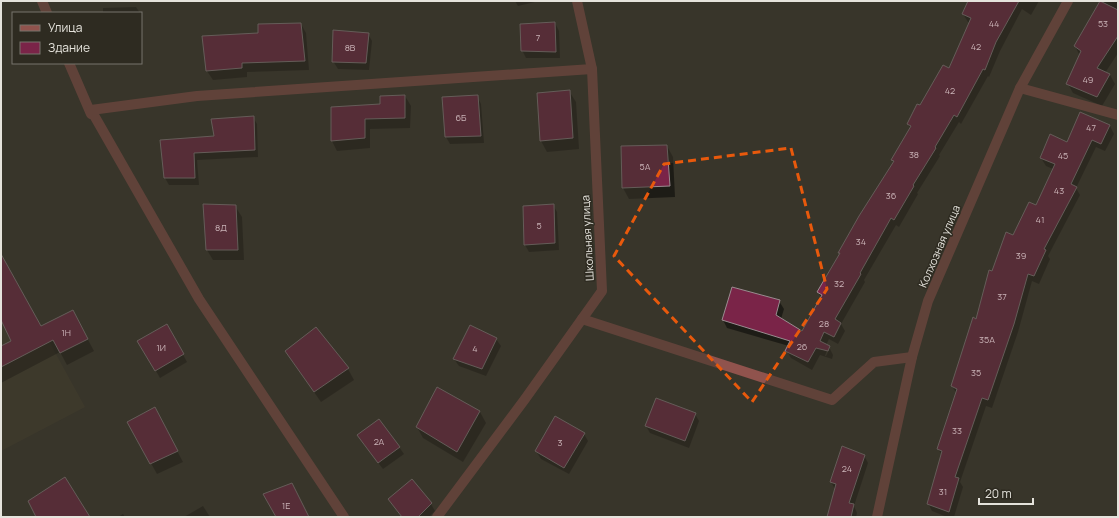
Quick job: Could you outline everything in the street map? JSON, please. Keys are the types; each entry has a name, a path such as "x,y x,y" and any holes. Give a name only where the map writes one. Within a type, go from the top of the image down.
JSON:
{"street":[{"path":"42,1 47,12"},
{"name":"Школьная улица","path":"437,517 602,291 592,69 577,1"},
{"name":"Колхозная улица","path":"877,517 912,357 928,301 1020,88 1068,1"},
{"path":"69,64 91,114 91,110"},
{"path":"91,110 197,96 592,69"},
{"path":"1020,88 1118,115"},
{"path":"91,110 199,299 344,517"},
{"path":"582,319 832,400 874,362 912,357"}],"highlighted area":[{"path":"791,148 827,289 752,402 614,256 664,164"}],"shaded area":[{"path":"1,254 85,407 1,451"}],"building":[{"path":"968,1 1019,1 996,42 985,70 983,69 957,117 954,115 894,220 891,218 860,273 861,274 835,319 841,323 834,337 824,332 820,341 830,346 828,351 816,348 808,362 785,351 790,341 722,320 732,287 780,300 776,315 802,331 822,295 817,292 840,253 838,253 859,216 894,161 891,160 911,126 907,124 917,104 920,105 943,65 949,68 971,18 962,14"},
{"path":"1100,1 1118,10 1118,36 1097,68 1110,74 1097,97 1066,84 1081,51 1074,46"},
{"path":"555,22 556,52 521,51 520,24"},
{"path":"301,23 305,61 242,63 242,68 206,71 202,36 258,33 258,24"},
{"path":"333,30 369,33 366,63 332,62"},
{"path":"570,90 573,138 540,141 537,93"},
{"path":"405,95 405,118 365,119 365,138 331,141 331,107 380,104 380,96"},
{"path":"478,95 481,136 445,137 442,97"},
{"path":"1080,112 1110,125 1101,144 1092,140 1071,184 1077,187 1044,249 1046,250 1034,276 1028,274 1014,324 988,400 982,398 955,477 959,478 949,512 927,504 942,451 937,449 957,389 951,386 973,317 976,319 989,270 992,271 1006,232 1013,235 1029,202 1036,205 1055,164 1040,158 1050,134 1067,142"},
{"path":"254,116 255,150 194,153 195,178 164,178 160,140 214,136 211,119"},
{"path":"667,145 670,186 622,188 621,146"},
{"path":"203,204 236,205 238,250 206,250"},
{"path":"554,204 555,243 524,245 523,206"},
{"path":"1,254 41,326 73,310 88,339 60,353 53,340 1,367 1,346 11,341 1,320"},
{"path":"167,324 184,354 155,371 137,341"},
{"path":"470,325 497,338 482,369 453,359"},
{"path":"316,327 349,368 314,392 285,351"},
{"path":"437,387 480,411 457,452 416,427"},
{"path":"656,398 696,413 685,441 645,426"},
{"path":"155,407 178,451 150,464 127,422"},
{"path":"555,416 585,433 564,468 535,451"},
{"path":"379,419 400,447 378,463 357,435"},
{"path":"842,446 865,455 849,503 854,504 851,517 827,517 836,484 830,482"},
{"path":"65,477 90,517 36,517 28,501"},
{"path":"412,479 432,503 418,517 402,517 388,499"},
{"path":"292,483 309,517 276,517 263,494"}]}
